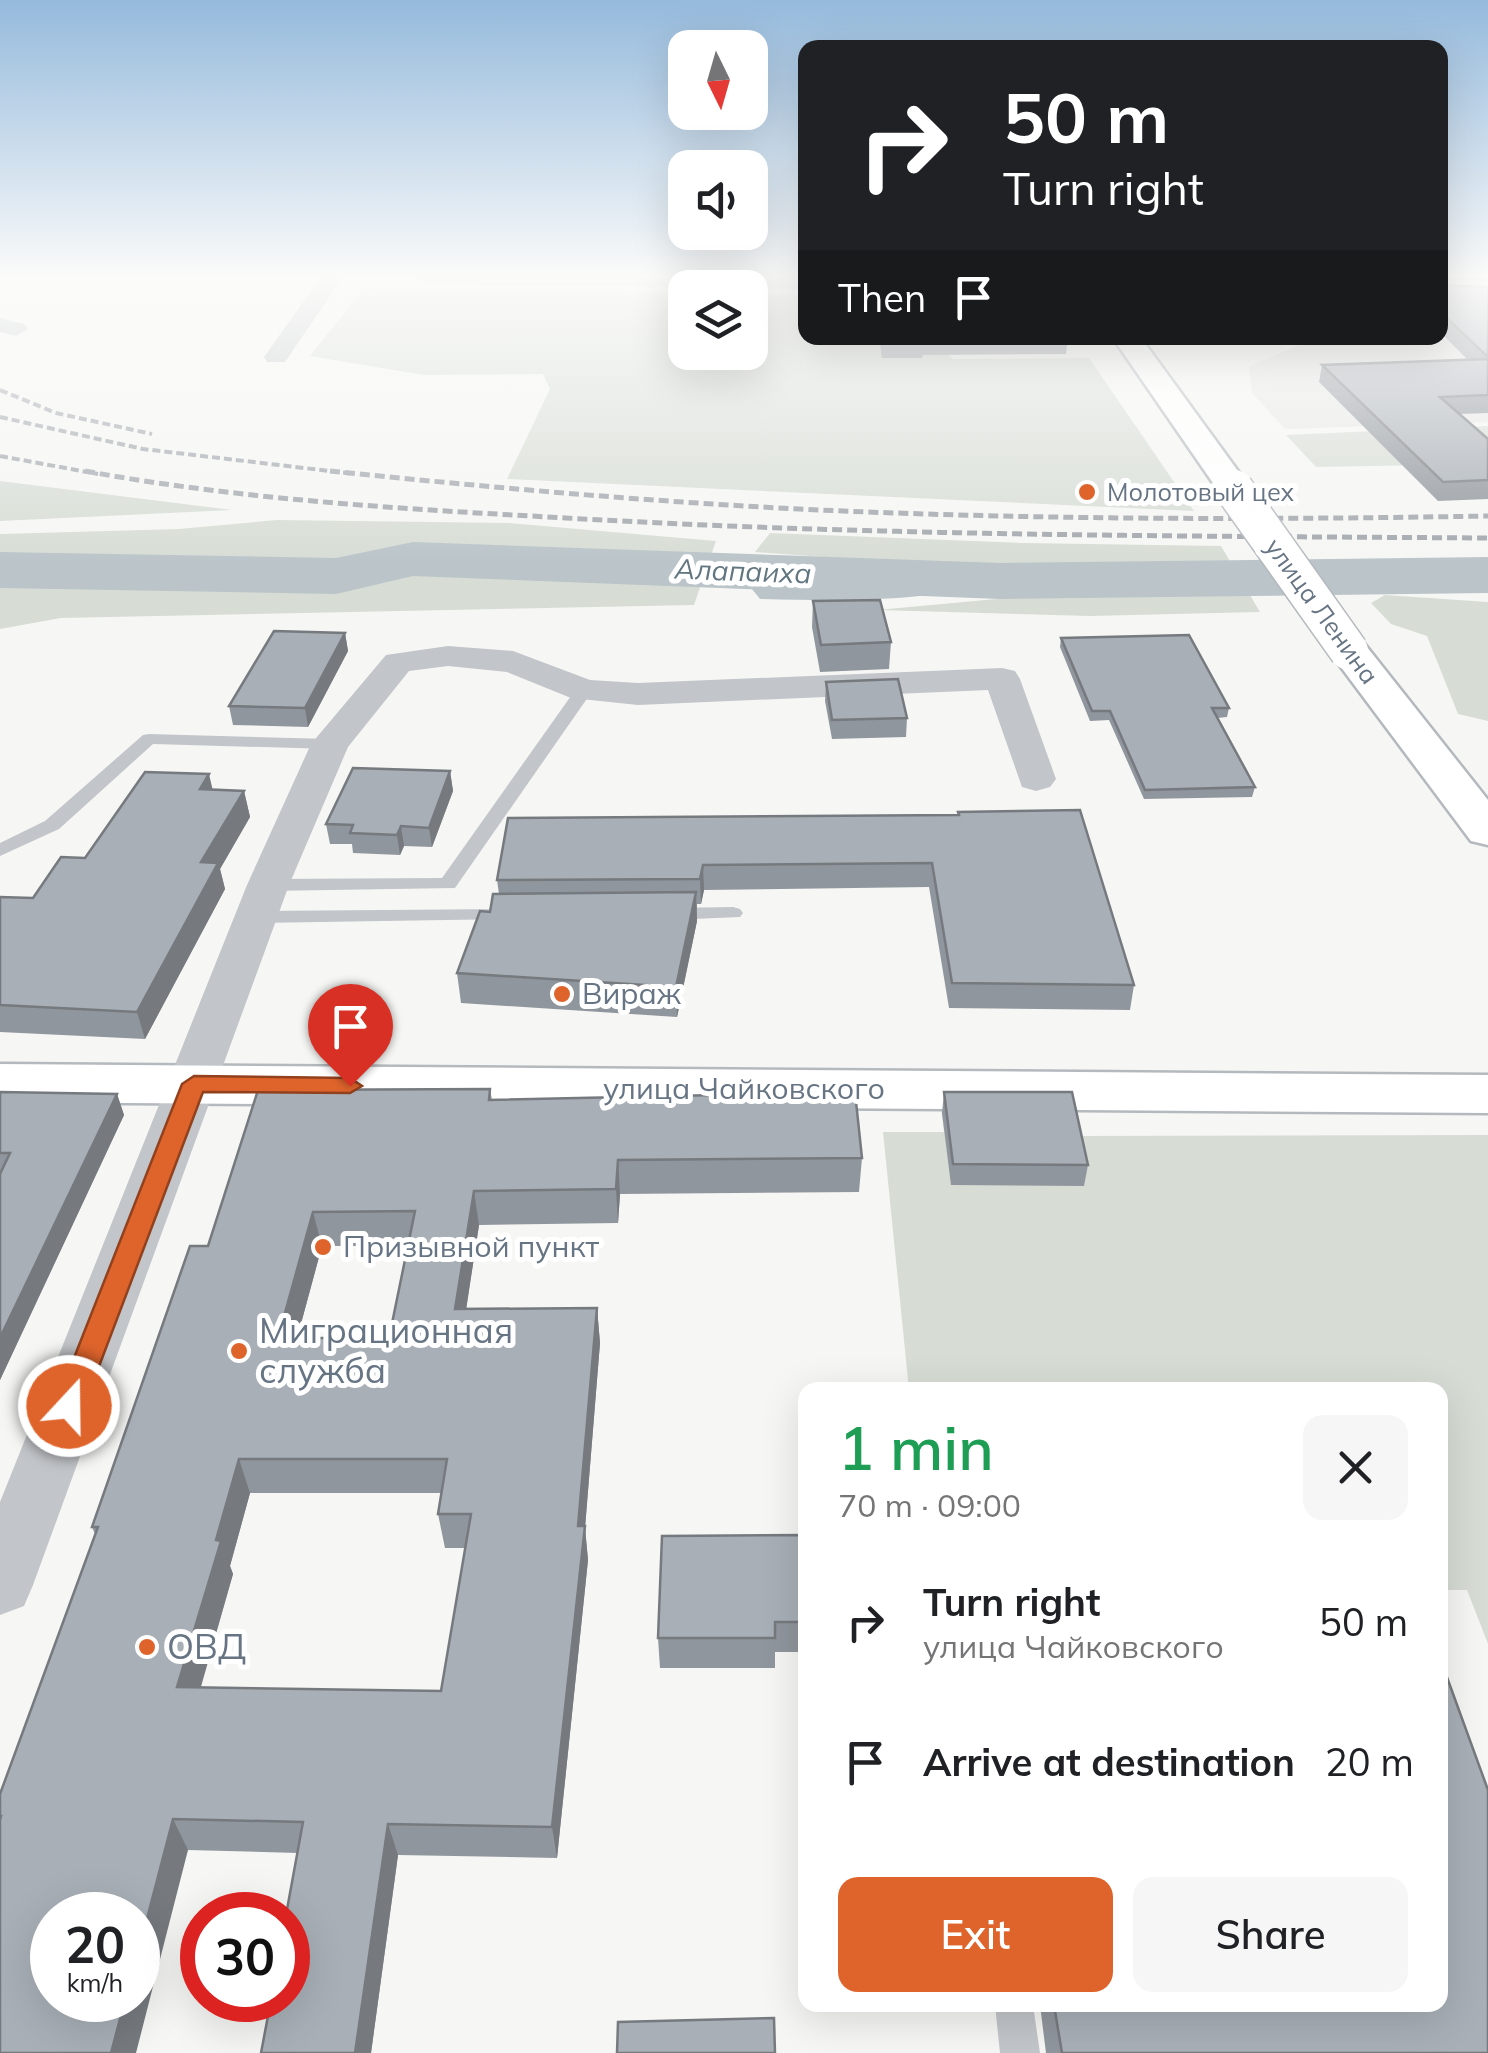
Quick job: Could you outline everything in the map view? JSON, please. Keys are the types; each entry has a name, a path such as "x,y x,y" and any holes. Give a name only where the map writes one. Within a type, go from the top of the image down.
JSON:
{"main road":[{"name":"улица Ленина","path":"1151,373 1349,651 1488,831"},
{"name":"улица Чайковского","path":"0,1083 1474,1092"}],"street":[{"path":"0,1584 263,901 330,744 398,662 448,656 513,662 584,690 638,694 1002,679 1036,779"}],"lane":[{"path":"263,901 448,884 584,690"},
{"path":"0,850 52,825 149,739 330,744"},
{"path":"263,901 534,915"},
{"path":"654,914 733,913"},
{"path":"1015,2012 1020,2053"}],"shaded area":[{"path":"411,373 1099,373 1194,511 507,479 550,389 543,374"},
{"path":"1250,373 1488,373 1488,422 1285,429 1252,393"},
{"path":"1488,426 1488,464 1316,467 1286,435"},
{"path":"0,481 232,510 0,521"},
{"path":"277,520 509,523 716,541 694,605 61,618 0,629 0,534 179,529"},
{"path":"770,533 1221,546 1260,612 1090,616 877,610 1007,598 975,568 755,552"},
{"path":"761,565 903,568 1000,581 910,597 760,599 739,573"},
{"path":"1385,595 1488,602 1488,721 1458,714 1427,636 1391,624 1371,603"},
{"path":"941,1107 1074,1136 1488,1135 1488,1644 1467,1590 1448,1590 1448,1382 908,1382 883,1132 944,1132"}],"building":[{"path":"1330,373 1488,373 1488,395 1440,397 1488,439 1488,480 1443,482"},
{"path":"880,600 891,642 821,645 813,601"},
{"path":"274,631 345,633 305,708 229,706"},
{"path":"1189,635 1229,708 1212,708 1255,787 1145,790 1110,711 1092,711 1061,638"},
{"path":"898,679 907,718 832,720 826,682"},
{"path":"353,768 450,771 429,828 401,826 397,835 350,833 353,825 326,824"},
{"path":"145,772 209,774 200,789 244,791 201,862 218,863 137,1012 0,1005 0,897 33,898 61,857 85,858"},
{"path":"1080,810 1134,985 952,983 932,863 703,865 700,879 497,880 508,818 959,815 958,812"},
{"path":"696,892 676,987 457,973 480,911 490,912 493,894"},
{"path":"490,1089 489,1100 855,1092 862,1158 618,1160 616,1189 474,1191 455,1309 597,1308 578,1526 585,1526 552,1827 388,1824 355,2053 261,2053 267,2022 310,2022 310,1892 290,1892 303,1822 173,1819 154,1892 30,1892 30,2022 119,2022 111,2053 0,2053 0,1794 98,1527 92,1527 190,1246 208,1246 258,1090","holes":["415,1211 389,1338 278,1338 313,1212","239,1459 447,1459 438,1514 471,1514 441,1691 177,1687 221,1541 216,1540"]},
{"path":"0,1092 117,1094 0,1338 0,1174 10,1153 0,1153"},
{"path":"944,1092 1072,1092 1088,1165 953,1164"},
{"path":"798,1535 798,1622 775,1622 775,1638 658,1638 662,1536"},
{"path":"1448,1680 1488,1790 1488,2053 1062,2053 1055,2012 1448,2012"},
{"path":"774,2018 775,2053 617,2053 618,2022"}],"waterway":[{"name":"Алапаиха","path":"0,570 336,576 413,559 1000,581 1488,575"}],"railway":[{"path":"0,390 56,413 152,434"},
{"path":"0,417 143,449 355,474"},
{"path":"0,456 98,474"},
{"path":"85,471 324,502 681,524 1027,534 1488,538"},
{"path":"330,471 623,498 885,513 1143,518 1488,516"}],"place":[{"name":"Молотовый цех","path":"1087,492"},
{"name":"Вираж","path":"562,994"},
{"name":"Призывной пункт","path":"323,1247"},
{"name":"Миграционная служба","path":"239,1351"},
{"name":"ОВД","path":"147,1647"}],"route":[{"path":"69,1406 194,1084 350,1086"}]}
